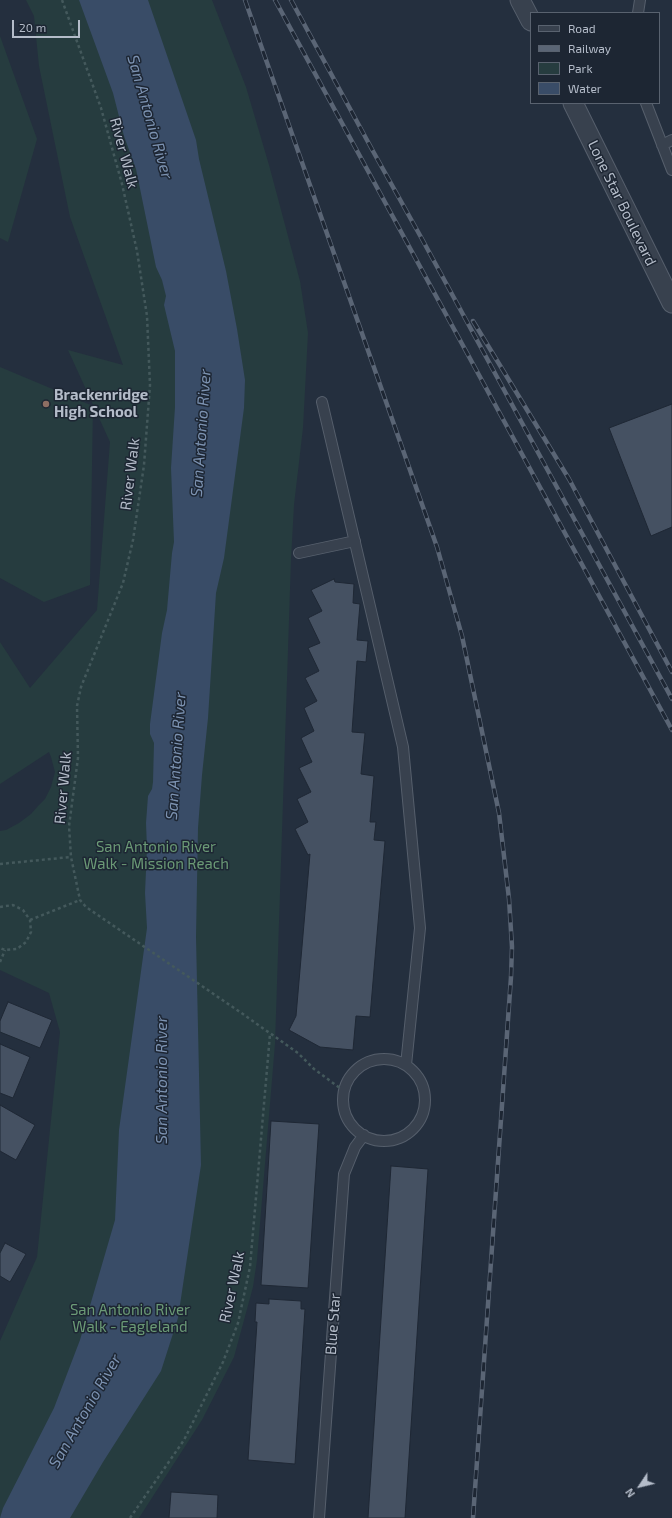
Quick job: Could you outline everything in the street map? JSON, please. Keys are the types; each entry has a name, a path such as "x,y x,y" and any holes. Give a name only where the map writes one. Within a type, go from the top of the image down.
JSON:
{"street":[{"path":"520,0 530,19"},
{"name":"Lone Star Boulevard","path":"572,104 672,303"}],"lane":[{"path":"638,12 640,0"},
{"path":"646,104 672,170"},
{"path":"662,145 672,140"},
{"path":"322,402 403,747 420,928 406,1065"},
{"path":"299,552 355,541"},
{"path":"378,1059 388,1059 406,1065 414,1072 424,1091 424,1112 419,1121 404,1136 394,1139 373,1139 364,1135 349,1121 344,1101 344,1091 353,1073 368,1062 378,1059"},
{"name":"Blue Star","path":"319,1518 344,1174 355,1147 364,1135"}],"path":[{"name":"River Walk","path":"62,0 101,108 122,184 137,251 147,316 150,385 144,465 131,547 123,583 81,687 77,706 78,758 69,826 71,857 80,900 86,907 240,1012 298,1054 314,1069 344,1091"},
{"path":"0,864 71,857"},
{"path":"30,920 80,900"},
{"path":"0,907 13,905 23,910 30,920 31,932 26,942 16,949 5,950 0,948"},
{"path":"0,962 5,950"},
{"name":"River Walk","path":"130,1518 184,1440 223,1362 238,1323 250,1267 270,1034"}],"green space":[{"name":"San Antonio River Walk - Mission Reach","path":"26,0 212,0 246,87 269,165 300,281 308,333 303,428 294,505 291,559 275,1044 257,1260 253,1287 234,1357 202,1420 139,1518 0,1518 0,1341 37,1257 60,1032 49,993 0,970 0,831 6,830 19,823 31,814 45,799 51,787 55,772 49,752 0,784 0,642 30,688 97,610 110,442 68,350 123,365 70,217 39,66 34,16"},
{"path":"0,36 37,139 8,242 0,238"},
{"path":"0,367 93,406 90,585 44,602 0,578"}],"water":[{"name":"San Antonio River","path":"79,0 148,0 196,140 199,159 226,271 237,329 245,380 244,408 224,558 216,593 208,718 198,828 196,937 201,1165 178,1318 161,1371 103,1462 70,1518 0,1518 3,1508 54,1408 80,1340 115,1220 119,1130 147,928 145,893 147,848 146,823 148,796 152,789 153,782 154,743 150,734 150,724 162,633 167,610 174,542 171,468 175,407 175,351 164,305 166,296 162,280 156,267 136,169 124,136 113,93"}],"building":[{"path":"672,404 672,527 651,536 609,428"},
{"path":"334,579 335,582 354,584 353,603 360,604 357,640 368,641 366,662 357,661 352,732 365,733 361,774 374,776 370,822 376,822 374,840 385,841 370,1017 356,1016 353,1050 320,1047 289,1030 296,1016 310,854 308,855 295,829 308,822 297,799 311,792 299,768 312,762 301,738 314,731 304,708 317,701 305,678 319,671 308,648 320,643 308,618 322,611 311,590"},
{"path":"8,1002 52,1020 40,1048 0,1032 0,1021"},
{"path":"0,1044 30,1057 13,1098 0,1093"},
{"path":"0,1105 35,1125 16,1160 0,1151"},
{"path":"271,1121 319,1124 308,1288 261,1285"},
{"path":"391,1166 428,1169 405,1518 368,1518"},
{"path":"5,1243 26,1254 10,1282 0,1276 0,1253"},
{"path":"269,1299 301,1301 301,1309 305,1309 295,1464 248,1460 257,1322 255,1322 256,1303 269,1304"},
{"path":"171,1492 218,1495 217,1518 169,1518"}],"railway":[{"path":"245,0 437,547 462,636 499,813 509,899 512,947 511,977 473,1518"},
{"path":"275,0 672,730"},
{"path":"291,0 672,699"},
{"path":"473,321 569,479 672,672"}],"place":[{"name":"Brackenridge High School","path":"46,404"}],"park label":[{"name":"San Antonio River Walk - Eagleland","path":"130,1318"}]}
